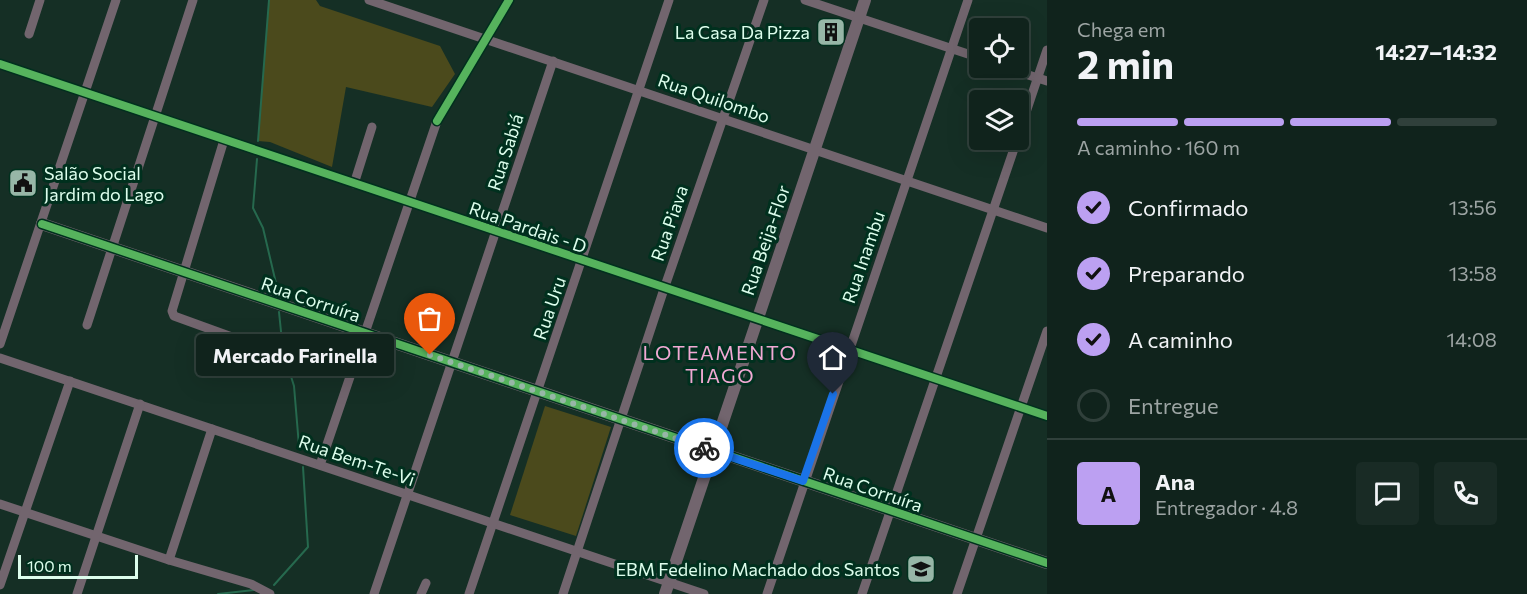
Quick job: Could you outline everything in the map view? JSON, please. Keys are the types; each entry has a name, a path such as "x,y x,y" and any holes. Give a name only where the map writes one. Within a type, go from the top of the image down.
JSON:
{"street":[{"path":"29,34 40,0"},
{"path":"0,344 116,0"},
{"path":"87,325 193,0"},
{"name":"Rua Quilombo","path":"369,0 1047,228"},
{"path":"320,465 437,121 509,0"},
{"name":"Rua Uru","path":"469,594 669,0"},
{"name":"Rua Piava","path":"563,594 579,552 664,289 764,0"},
{"path":"805,0 969,54"},
{"name":"Rua Beija-Flor","path":"667,588 865,0"},
{"name":"Rua Inambu","path":"767,594 803,481 968,0"},
{"path":"1029,111 1042,80 1047,50"},
{"name":"Rua Sabiá","path":"374,594 553,61"},
{"name":"Rua Pardais - D","path":"0,64 496,233 1047,416"},
{"path":"354,184 372,127"},
{"path":"224,140 172,304 174,316 254,345"},
{"path":"862,594 1014,150"},
{"name":"Rua Corruíra","path":"42,224 452,362 621,422 1047,563"},
{"path":"957,594 1047,331"},
{"name":"Rua Bem-Te-Vi","path":"0,358 579,552 667,588 704,594"},
{"path":"0,585 70,381"},
{"path":"77,594 140,405"},
{"path":"169,560 212,429"},
{"path":"0,504 169,560 251,584 270,594"},
{"path":"421,594 426,583"}],"shaded area":[{"path":"269,0 316,0 320,6 440,46 455,74 432,107 346,87 332,167 270,142 258,141"},
{"path":"545,406 611,427 576,536 510,515"}],"waterway":[{"path":"258,141 269,0"},
{"path":"257,159 253,208 263,228 279,296"},
{"path":"279,312 283,351 294,386 299,446"},
{"path":"274,585 308,547 303,467"},
{"path":"218,594 254,590"}],"cycle path":[{"path":"437,121 509,0"},
{"path":"0,64 1047,416"},
{"path":"42,224 1047,563"}],"way so far":[{"path":"430,355 621,422 704,448"}],"place":[{"name":"La Casa Da Pizza","path":"831,32"},
{"name":"Salão Social Jardim do Lago","path":"23,183"},
{"name":"Mercado Farinella","path":"430,355"},
{"name":"EBM Fedelino Machado dos Santos","path":"921,569"}],"district":[{"name":"LOTEAMENTO TIAGO","path":"720,364"}],"route":[{"path":"704,448 803,481 833,394"}]}
